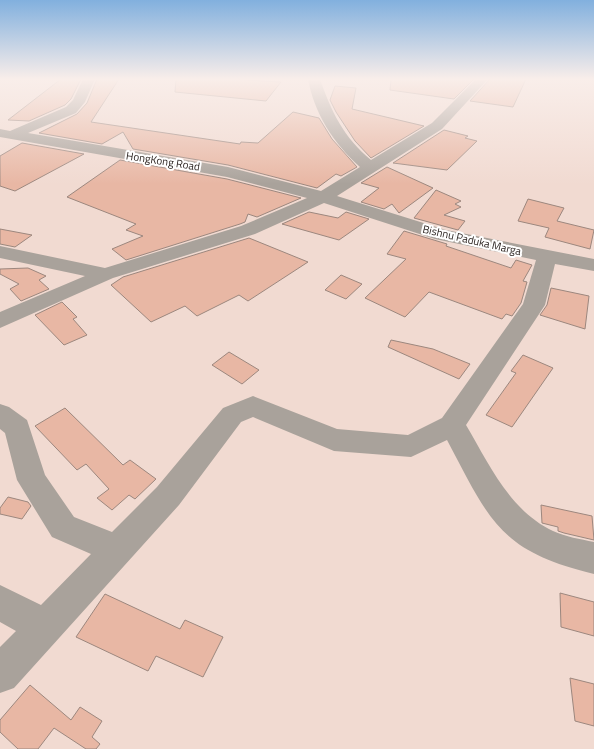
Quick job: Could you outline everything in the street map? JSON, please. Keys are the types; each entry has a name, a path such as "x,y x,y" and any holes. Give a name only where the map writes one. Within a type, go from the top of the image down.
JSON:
{"street":[{"path":"6,134 60,114"},
{"path":"326,114 350,152 371,168"},
{"path":"0,321 106,274 248,230 324,197 437,126 449,114"},
{"name":"HongKong Road","path":"6,134 67,146 228,172 324,197"},
{"name":"Bishnu Paduka Marga","path":"324,197 442,235 594,265"},
{"path":"0,252 106,274"},
{"path":"0,674 43,626 168,496 232,415 253,406 334,440 411,446 452,425 534,305 547,256"},
{"path":"0,414 16,428 32,480 62,527 118,550"},
{"path":"452,425 501,510 527,534 553,546 594,558"},
{"path":"0,603 43,626"}],"building":[{"path":"16,114 45,114 29,121 8,120"},
{"path":"77,114 96,114 91,122 240,144 241,142 258,143 291,114 301,114 319,118 332,139 357,167 341,176 336,174 317,188 228,165 133,149 123,132 102,144 39,133"},
{"path":"337,114 373,114 424,126 371,158 355,141"},
{"path":"444,130 468,136 465,138 477,141 447,170 393,163"},
{"path":"22,143 84,154 15,191 0,186 0,156"},
{"path":"120,160 227,179 301,198 257,217 248,214 245,222 240,224 126,260 112,249 143,236 126,230 136,224 67,197"},
{"path":"387,167 433,188 399,213 392,204 384,209 361,202 379,188 361,183"},
{"path":"436,190 461,201 455,204 461,207 444,215 465,221 458,230 414,218"},
{"path":"528,199 564,208 557,221 594,230 590,249 545,237 549,228 518,221"},
{"path":"309,212 338,218 346,212 369,219 339,240 282,224"},
{"path":"0,229 32,235 15,247 0,244"},
{"path":"404,231 447,244 446,246 511,268 516,260 532,265 523,281 527,282 521,303 512,316 506,314 502,319 429,292 405,317 365,298 406,259 387,254"},
{"path":"249,238 308,262 248,301 239,295 197,316 185,306 151,322 111,285 123,277"},
{"path":"28,268 46,276 39,280 49,289 21,301 10,289 19,284 0,274 0,269"},
{"path":"341,275 362,284 346,299 325,290"},
{"path":"551,288 589,296 585,329 540,315 547,305"},
{"path":"62,302 77,317 73,319 87,335 64,345 35,315"},
{"path":"391,340 433,349 470,364 459,379 388,347"},
{"path":"229,352 259,370 242,384 212,365"},
{"path":"523,355 553,368 512,427 486,415 516,373 511,371"},
{"path":"65,408 123,465 130,460 156,479 135,499 129,495 112,510 97,498 109,489 86,464 77,470 35,426"},
{"path":"8,497 28,502 31,506 22,519 0,514 0,508"},
{"path":"541,505 592,516 594,540 564,533 558,531 558,527 542,523"},
{"path":"560,593 594,602 594,636 561,627"},
{"path":"105,594 180,629 185,620 223,637 203,677 156,656 148,671 76,637"},
{"path":"570,678 594,684 594,726 575,721"},
{"path":"30,685 71,720 80,707 102,721 92,737 100,744 96,749 86,749 54,728 38,749 18,749 0,732 0,720"}]}
